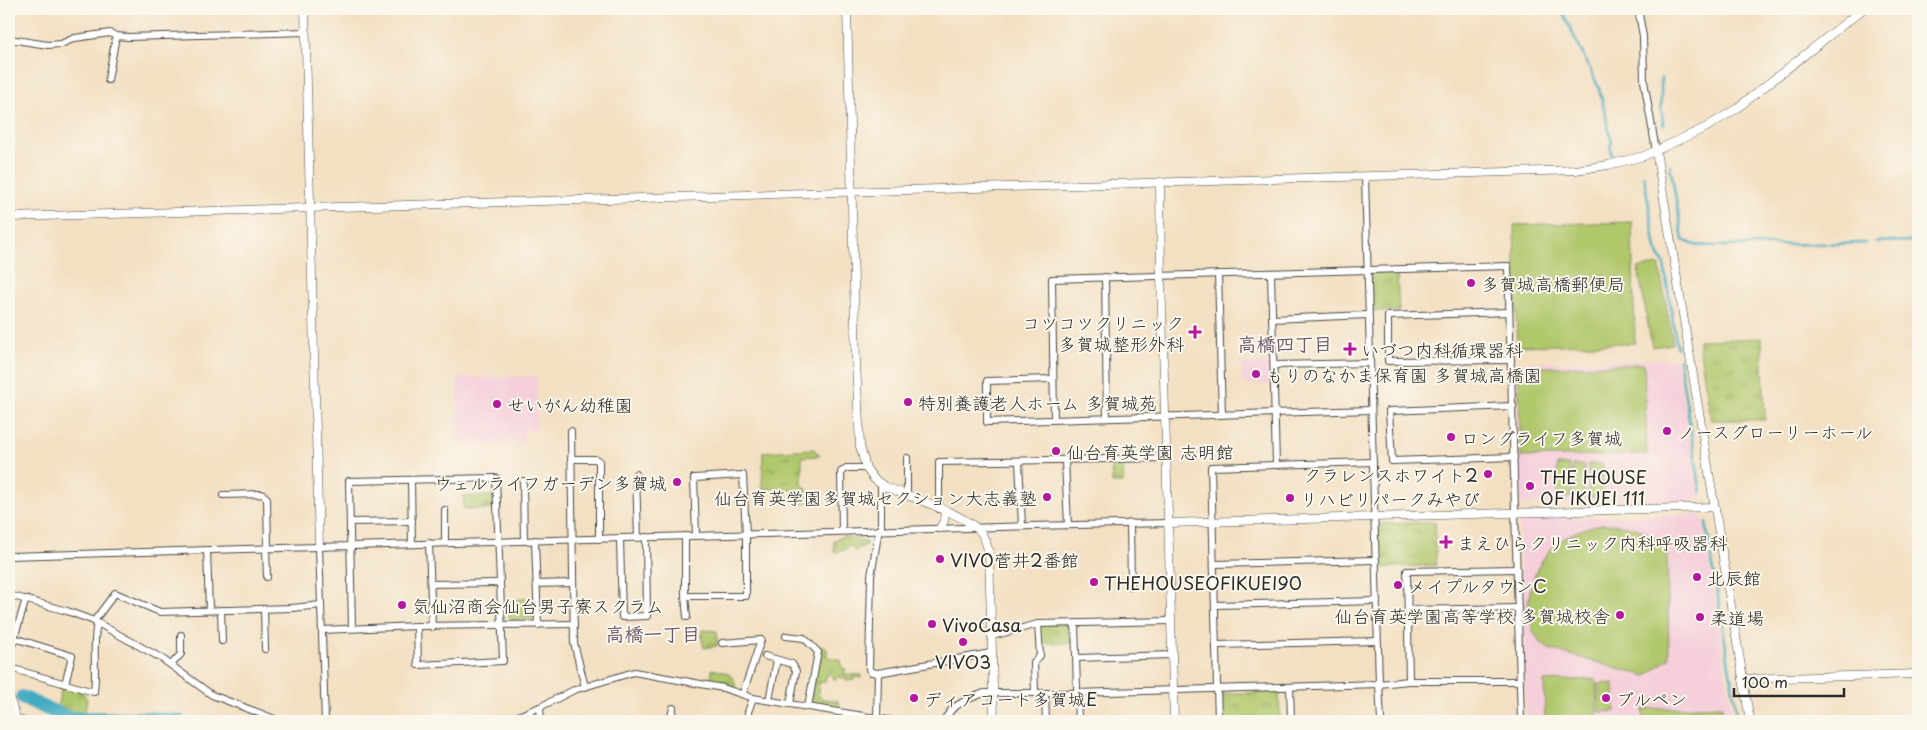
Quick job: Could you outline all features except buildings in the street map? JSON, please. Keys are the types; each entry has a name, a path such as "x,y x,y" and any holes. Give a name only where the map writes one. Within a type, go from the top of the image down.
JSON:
{"street":[{"path":"306,9 312,208 314,382 325,721"},
{"path":"847,9 859,437 866,468 881,484 942,510 975,527 982,534 989,552 994,721"},
{"path":"1638,9 1643,36 1644,81 1750,721"},
{"path":"9,217 1576,170 1608,166 1644,156 1705,128 1736,109 1863,9"},
{"path":"9,39 48,45 60,44 75,38 110,33 116,36 128,37 306,32"},
{"path":"108,80 116,36"},
{"path":"1365,176 1378,684 1381,721"},
{"path":"1160,182 1174,721"},
{"path":"1054,419 1052,279 1508,266 1521,721"},
{"path":"1270,272 1276,465"},
{"path":"1218,274 1222,415"},
{"path":"1105,277 1108,418"},
{"path":"1509,312 1388,316 1388,361 1511,360"},
{"path":"1272,319 1368,315"},
{"path":"1274,365 1370,363"},
{"path":"1053,379 987,382 987,422 1371,410"},
{"path":"1512,406 1389,411 1392,461 1514,457"},
{"path":"571,431 574,643 585,686"},
{"path":"571,458 595,459 599,462 599,539"},
{"path":"906,458 907,496"},
{"path":"940,528 944,521 939,462 1166,458"},
{"path":"1019,461 1022,526"},
{"path":"1066,461 1068,525"},
{"path":"1218,721 1211,467 1373,462"},
{"path":"842,530 841,472 846,468 866,468"},
{"path":"636,474 638,538"},
{"path":"685,596 746,596 746,535 743,475 694,478 696,536"},
{"path":"352,628 349,481 496,478 503,661 418,665 417,626"},
{"path":"411,480 412,543"},
{"path":"523,481 524,541"},
{"path":"881,484 880,529 871,576 869,668 871,672 878,673 991,653"},
{"path":"223,495 262,494 266,498 267,577"},
{"path":"9,556 445,542 746,535 842,530 1714,507"},
{"path":"445,510 445,542"},
{"path":"350,522 412,521"},
{"path":"1130,523 1131,586"},
{"path":"685,536 687,617"},
{"path":"620,538 622,616 647,616 646,538"},
{"path":"535,540 538,625"},
{"path":"429,543 432,626"},
{"path":"207,550 209,610"},
{"path":"1215,564 1376,560"},
{"path":"1409,682 1407,571 1517,569"},
{"path":"431,584 500,583"},
{"path":"536,584 573,583"},
{"path":"9,664 10,668 94,692 96,676 95,622 115,593 160,612 292,608 321,605"},
{"path":"9,595 95,622 171,665 212,696 280,721"},
{"path":"9,655 26,599"},
{"path":"1215,604 1377,601"},
{"path":"1408,610 1518,608"},
{"path":"264,609 265,649"},
{"path":"221,610 222,641"},
{"path":"992,636 1038,624 1171,621"},
{"path":"322,630 417,626 574,624"},
{"path":"1034,693 1034,662 1040,656 1038,624"},
{"path":"1075,624 1078,721"},
{"path":"171,665 181,654 181,635"},
{"path":"786,636 804,638 818,652 808,707"},
{"path":"14,638 72,656 65,684"},
{"path":"722,643 761,640 743,694"},
{"path":"1216,645 1377,641"},
{"path":"1077,658 1172,655"},
{"path":"765,656 792,664 796,671 790,704"},
{"path":"768,700 777,660"},
{"path":"506,721 574,690 634,672 724,688 753,698 894,721"},
{"path":"878,673 879,720"},
{"path":"1743,679 1918,674"},
{"path":"943,721 952,708 966,700 984,693 994,692 1173,691 1409,682 1520,681"},
{"path":"1290,687 1292,721"},
{"path":"1045,693 1046,721"},
{"path":"9,697 17,720"},
{"path":"748,721 748,712 753,698"},
{"path":"540,707 541,721"},
{"path":"670,721 673,708"}],"shaded area":[{"path":"1676,359 1699,494 1693,500 1522,505 1520,503 1516,363"},
{"name":"もりのなかま保育園 多賀城高橋園","path":"1242,364 1270,364 1270,384 1242,384"},
{"name":"せいがん幼稚園","path":"536,376 537,430 523,430 525,442 459,445 457,378"},
{"name":"仙台育英学園高等学校 多賀城校舎","path":"1696,514 1703,519 1733,721 1526,721 1519,524 1523,519"}],"green space":[{"path":"1632,222 1635,343 1517,346 1514,225"},
{"path":"1659,265 1673,344 1652,347 1638,268"},
{"path":"1397,272 1399,311 1372,311 1371,276 1375,273"},
{"path":"1762,338 1765,420 1711,420 1698,340"},
{"path":"1644,364 1647,454 1521,457 1518,368"},
{"path":"814,449 820,456 802,457 802,484 807,489 808,503 801,503 797,490 789,490 784,501 781,488 762,489 763,452"},
{"path":"1124,462 1123,483 1112,483 1111,463"},
{"path":"1588,464 1602,464 1603,497 1589,497"},
{"path":"1557,465 1569,465 1570,498 1558,498"},
{"path":"1572,465 1584,465 1585,497 1572,498"},
{"path":"463,496 500,496 501,509 464,509"},
{"path":"1435,522 1436,565 1379,568 1378,527 1382,524"},
{"path":"1603,524 1639,529 1655,538 1667,551 1669,658 1646,676 1549,649 1539,640 1532,628 1529,615 1531,586 1543,560 1556,544 1569,536 1589,527"},
{"path":"844,536 866,542 866,545 855,551 849,545 845,550 834,552 834,540"},
{"path":"536,598 536,618 514,620 509,617 509,600"},
{"path":"1038,624 1066,624 1072,631 1072,643 1038,643"},
{"path":"702,630 717,631 717,646 704,648"},
{"path":"823,645 827,649 827,657 841,660 842,668 846,669 844,674 862,675 861,678 854,677 854,680 846,681 846,678 838,677 834,679 831,674 827,674 825,682 819,683 818,694 823,699 838,701 840,707 837,710 828,707 810,706 819,652"},
{"path":"712,669 725,672 731,676 736,687 711,680"},
{"path":"1596,679 1597,721 1545,721 1544,681"},
{"path":"63,683 80,689 87,699 85,713 70,712 57,707"},
{"name":"ブルペン","path":"1614,683 1615,711 1599,712 1598,684"},
{"path":"1279,691 1280,721 1219,721 1219,694"},
{"path":"1722,706 1723,721 1644,721 1643,709"}],"waterway":[{"path":"1561,9 1599,88 1612,143 1610,146 1612,155"},
{"path":"1661,78 1661,109 1664,126"},
{"path":"1670,165 1683,240 1695,245 1865,243"},
{"path":"1644,176 1656,249 1664,264 1677,348"},
{"path":"1876,242 1918,241"},
{"path":"1679,359 1701,493"},
{"path":"1706,523 1738,721"},
{"path":"22,697 70,718 145,718 179,721"}],"place":[{"name":"多賀城高橋郵便局","path":"1471,283"},
{"name":"コツコツクリニック 多賀城整形外科","path":"1195,332"},
{"name":"いづつ内科循環器科","path":"1350,349"},
{"name":"もりのなかま保育園 多賀城高橋園","path":"1256,374"},
{"name":"特別養護老人ホーム 多賀城苑","path":"908,402"},
{"name":"せいがん幼稚園","path":"497,404"},
{"name":"ノースグローリーホール","path":"1667,431"},
{"name":"ロングライフ多賀城","path":"1451,437"},
{"name":"仙台育英学園 志明館","path":"1056,451"},
{"name":"クラレンスホワイト2","path":"1488,474"},
{"name":"ウェルライフガーデン多賀城","path":"677,482"},
{"name":"THE HOUSE OF IKUEI 111","path":"1530,486"},
{"name":"仙台育英学園多賀城セクション大志義塾","path":"1047,497"},
{"name":"リハビリパークみやび","path":"1290,498"},
{"name":"まえひらクリニック内科呼吸器科","path":"1446,542"},
{"name":"VIVO菅井2番館","path":"940,559"},
{"name":"北辰館","path":"1697,577"},
{"name":"THEHOUSEOFIKUEI90","path":"1094,582"},
{"name":"メイプルタウンC","path":"1398,585"},
{"name":"気仙沼商会仙台男子寮スクラム","path":"402,605"},
{"name":"仙台育英学園高等学校 多賀城校舎","path":"1620,615"},
{"name":"柔道場","path":"1700,617"},
{"name":"VivoCasa","path":"932,624"},
{"name":"VIVO3","path":"963,642"},
{"name":"ディアコート多賀城E","path":"914,698"},
{"name":"ブルペン","path":"1606,698"}],"district":[{"name":"高橋四丁目","path":"1285,343"},
{"name":"高橋一丁目","path":"653,633"}]}
